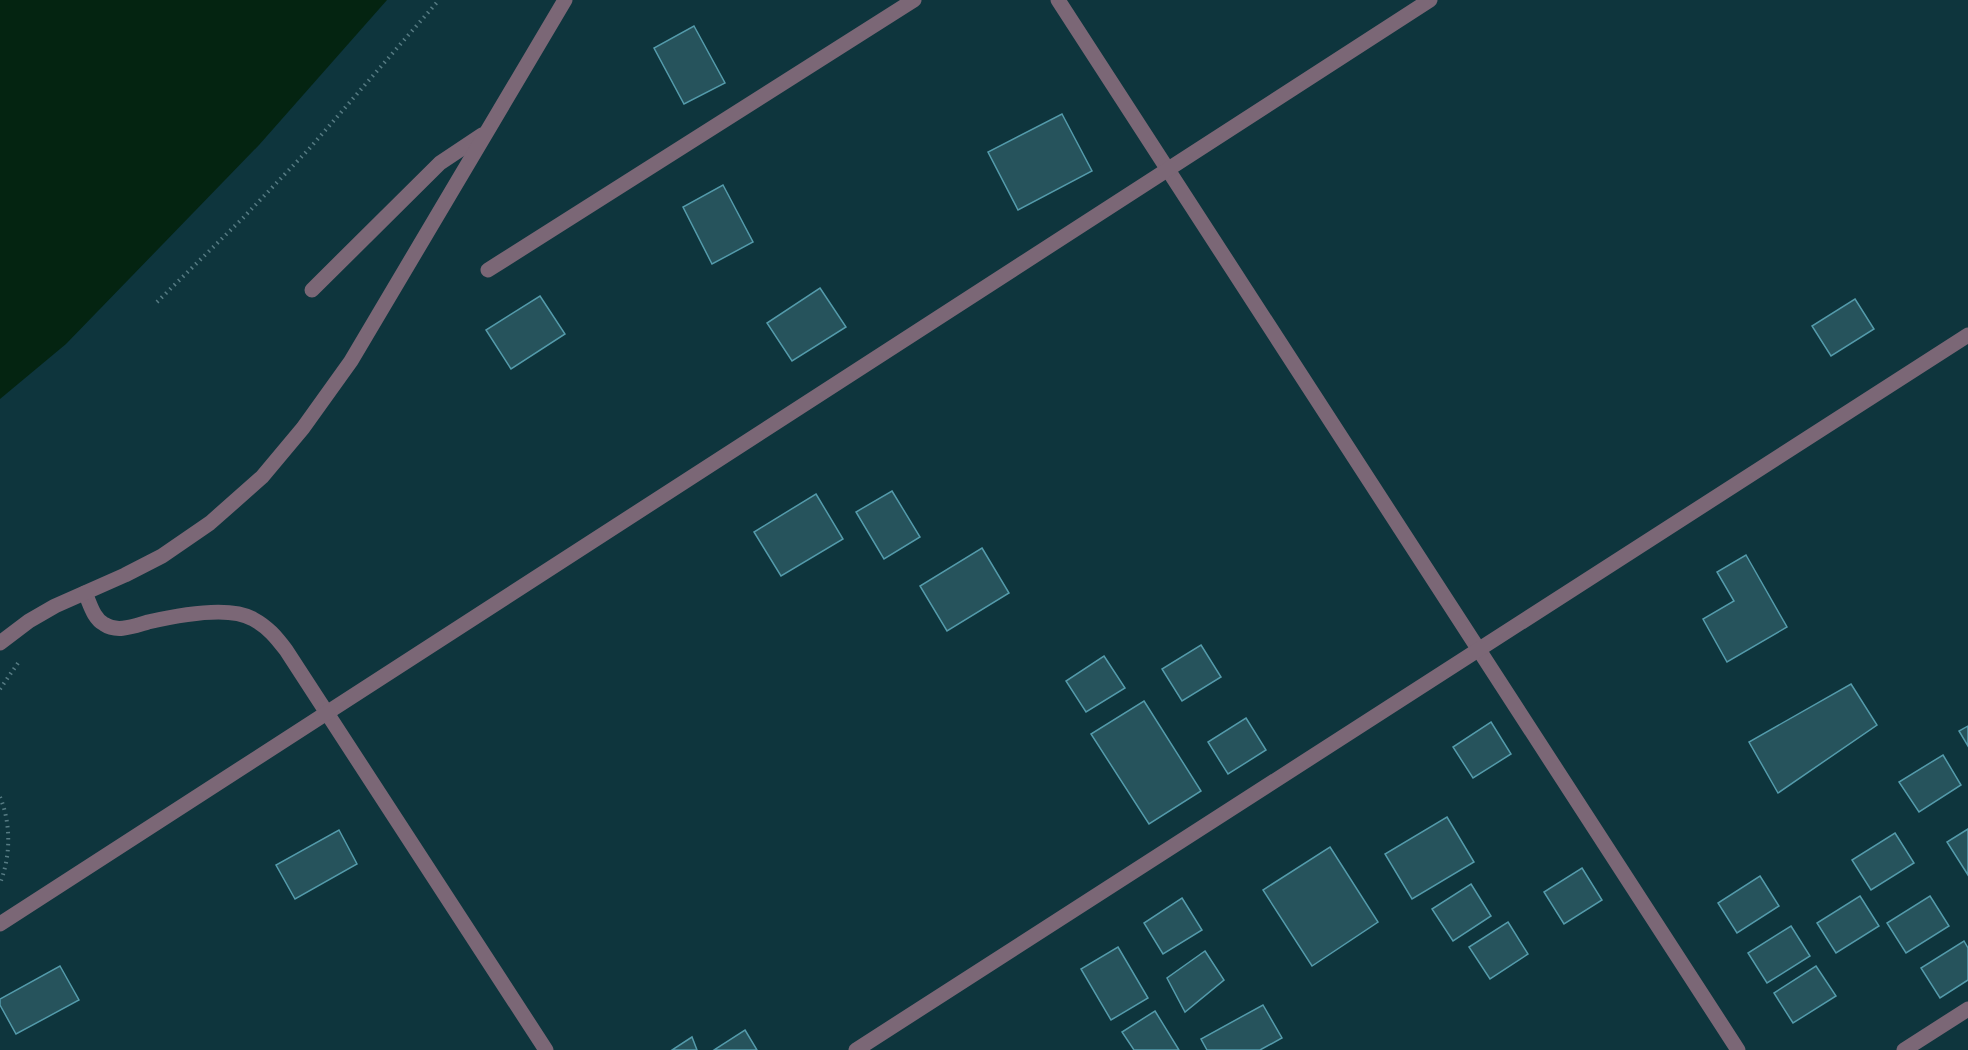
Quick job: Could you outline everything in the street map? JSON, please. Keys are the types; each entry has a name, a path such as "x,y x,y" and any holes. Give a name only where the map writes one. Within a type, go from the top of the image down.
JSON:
{"street":[{"path":"0,643 55,606 162,556 210,523 262,477 303,428 351,361 565,0"},
{"path":"488,270 914,0"},
{"path":"1058,0 1738,1050"},
{"path":"0,924 1430,0"},
{"path":"312,290 440,163 486,132"},
{"path":"856,1050 1968,335"},
{"path":"85,593 95,615 103,624 115,628 130,627 167,617 227,613 251,617 271,630 327,712 546,1050"},
{"path":"1904,1050 1968,1009"}],"path":[{"path":"157,302 243,218 309,149 439,0"},
{"path":"0,797 8,826 7,858 0,883"}],"shaded area":[{"path":"0,0 387,0 259,145 66,344 0,399"}],"building":[{"path":"694,26 725,83 684,104 654,48"},
{"path":"1062,114 1092,171 1018,210 988,152"},
{"path":"723,185 753,242 712,264 683,207"},
{"path":"820,288 846,327 792,361 767,323"},
{"path":"540,296 565,334 511,369 486,330"},
{"path":"1855,299 1874,329 1831,356 1812,326"},
{"path":"892,491 920,537 884,559 856,512"},
{"path":"816,494 843,539 781,576 754,532"},
{"path":"982,548 1009,593 947,631 920,586"},
{"path":"1746,555 1787,627 1727,662 1703,619 1734,601 1717,572"},
{"path":"1201,645 1221,677 1182,701 1162,669"},
{"path":"1104,656 1125,688 1086,712 1066,681"},
{"path":"1851,684 1877,725 1778,793 1749,742"},
{"path":"1144,701 1201,791 1149,824 1091,734"},
{"path":"1246,718 1266,750 1228,774 1208,742"},
{"path":"1491,722 1511,754 1473,778 1453,747"},
{"path":"1968,726 1968,746 1959,731"},
{"path":"1943,755 1961,785 1919,812 1899,782"},
{"path":"1447,817 1474,862 1412,899 1385,854"},
{"path":"1968,829 1968,875 1947,842"},
{"path":"339,830 357,864 295,899 276,865"},
{"path":"1895,833 1914,863 1871,890 1852,860"},
{"path":"1330,847 1378,922 1312,966 1263,890"},
{"path":"1582,868 1602,900 1564,924 1544,892"},
{"path":"1760,876 1779,906 1737,933 1718,903"},
{"path":"1471,884 1491,916 1453,941 1432,909"},
{"path":"1860,896 1879,926 1836,953 1817,923"},
{"path":"1930,896 1949,926 1906,953 1887,923"},
{"path":"1182,898 1202,930 1163,954 1144,923"},
{"path":"1508,922 1528,954 1490,979 1469,947"},
{"path":"1791,926 1810,956 1767,983 1748,953"},
{"path":"1964,941 1968,948 1968,980 1940,998 1921,968"},
{"path":"1118,947 1148,998 1111,1020 1081,969"},
{"path":"1205,951 1224,980 1185,1012 1167,978"},
{"path":"60,966 79,1000 16,1034 0,1005 0,999"},
{"path":"1816,966 1836,996 1793,1023 1774,993"},
{"path":"1263,1005 1282,1038 1260,1050 1207,1050 1201,1039"},
{"path":"1155,1011 1179,1050 1134,1050 1122,1032"},
{"path":"745,1030 757,1050 714,1050"},
{"path":"692,1037 697,1050 672,1050"}]}
